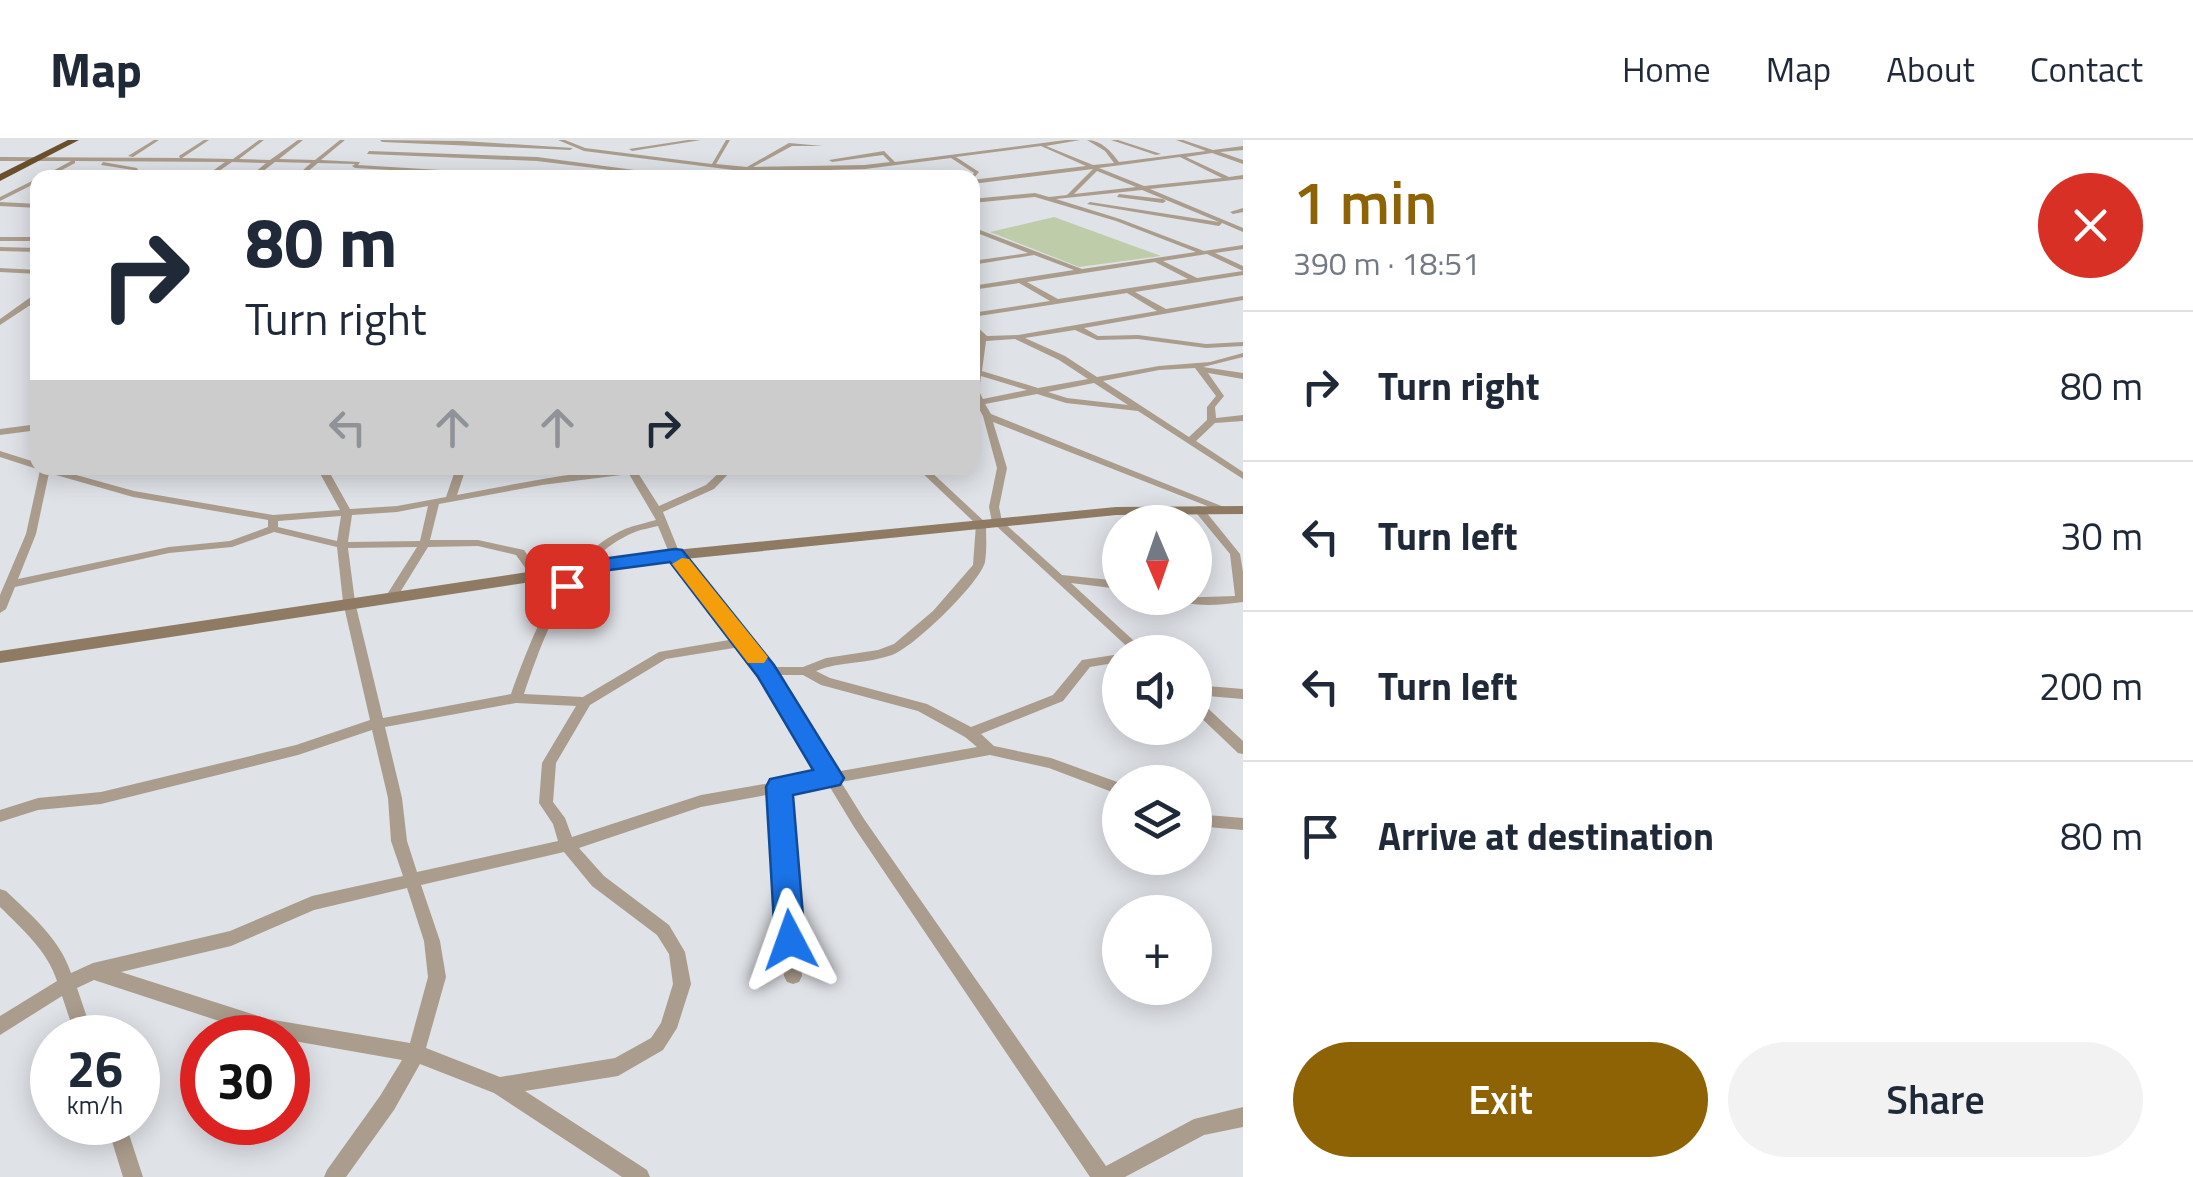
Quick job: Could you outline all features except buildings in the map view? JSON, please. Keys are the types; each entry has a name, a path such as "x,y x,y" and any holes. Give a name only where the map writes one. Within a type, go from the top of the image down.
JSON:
{"highway":[{"path":"0,178 75,140"}],"street":[{"path":"129,157 157,140"},
{"path":"179,158 208,140"},
{"path":"218,170 262,140"},
{"path":"260,170 300,140"},
{"path":"306,170 342,140"},
{"path":"352,170 383,140 584,149 749,170"},
{"path":"560,140 584,149"},
{"path":"698,170 728,140"},
{"path":"856,170 1078,140"},
{"path":"1089,140 1107,150 1116,162"},
{"path":"1113,140 1162,156"},
{"path":"1178,140 1243,162"},
{"path":"57,170 73,162 129,157 438,170 463,142"},
{"path":"744,169 791,144 818,143 838,170"},
{"path":"1048,143 1091,168 1243,230"},
{"path":"1156,144 1162,156"},
{"path":"616,152 701,145 708,163"},
{"path":"980,179 1243,148"},
{"path":"555,170 584,149"},
{"path":"369,153 566,162 631,170"},
{"path":"832,160 884,153 892,163"},
{"path":"1178,155 1228,179"},
{"path":"952,156 973,170"},
{"path":"0,159 137,170"},
{"path":"0,169 20,159"},
{"path":"1069,196 1091,168"},
{"path":"744,169 763,170"},
{"path":"1050,198 1228,179 1243,181"},
{"path":"0,202 30,185"},
{"path":"1102,193 1177,202"},
{"path":"980,199 1035,195 1234,226"},
{"path":"1050,198 1206,253 1243,271"},
{"path":"0,202 30,205"},
{"path":"1233,212 1243,210"},
{"path":"980,232 1081,271"},
{"path":"980,240 994,238"},
{"path":"0,239 30,239"},
{"path":"980,287 1243,247"},
{"path":"0,249 30,250"},
{"path":"980,261 1035,253"},
{"path":"1157,260 1195,280"},
{"path":"0,270 30,272"},
{"path":"980,314 1243,271"},
{"path":"1021,281 1057,302"},
{"path":"1128,290 1165,312"},
{"path":"980,338 1012,337 1243,298"},
{"path":"0,322 30,301"},
{"path":"980,327 1012,337 1099,380 1243,476"},
{"path":"1076,327 1097,338 1138,336 1206,346 1243,344"},
{"path":"1198,368 1241,358"},
{"path":"980,401 1159,368 1198,368 1243,376"},
{"path":"1198,368 1220,396 1212,404 1212,421"},
{"path":"980,373 1082,403 1142,409"},
{"path":"766,671 805,670 828,658 882,653 905,644 980,565 1002,468 987,416 980,407"},
{"path":"987,416 1224,509"},
{"path":"1229,422 1243,418"},
{"path":"1190,441 1212,421 1243,426"},
{"path":"0,432 30,428"},
{"path":"0,454 30,464"},
{"path":"0,609 31,534 40,475"},
{"path":"66,475 132,494 273,523 342,545 478,543 520,552 536,574"},
{"path":"326,475 348,514 342,545 350,602 376,726 396,798 399,840 432,942 437,978 416,1052 387,1102 334,1177"},
{"path":"451,497 459,475"},
{"path":"10,584 169,550 236,543 273,523 434,502 588,475"},
{"path":"635,475 659,516 675,555 766,671 831,778 1103,1177 1202,1126 1243,1116"},
{"path":"516,698 550,610 596,549 710,487 722,475"},
{"path":"931,475 1058,578 1121,635"},
{"path":"392,596 424,545 434,502"},
{"path":"1212,509 1243,510"},
{"path":"0,657 675,555 1102,512"},
{"path":"1212,526 1235,554 1241,601 1212,600"},
{"path":"1058,578 1102,583"},
{"path":"500,1086 618,1067 657,1044 676,1012 681,967 672,942 647,915 598,881 568,845 560,822 546,802 549,763 585,702 663,655 744,642"},
{"path":"970,732 1058,698 1086,663 1102,661"},
{"path":"805,670 826,682 922,706 970,732 990,750"},
{"path":"1212,691 1243,694"},
{"path":"0,816 38,804 116,794 298,750 354,729 516,698 585,702"},
{"path":"1212,720 1243,748"},
{"path":"0,1026 69,982 93,972 232,938 312,903 568,845 701,801 990,750 1051,762 1102,783"},
{"path":"779,787 792,976"},
{"path":"1212,821 1243,824"},
{"path":"0,896 48,945 69,982 78,1015"},
{"path":"93,972 236,1020 416,1052 500,1086 640,1177"},
{"path":"123,1145 133,1177"}],"green space":[{"path":"1054,217 1161,256 1079,267 990,232"}],"slow traffic":[{"path":"682,564 756,657"}],"route":[{"path":"567,586 580,568 675,555 766,671 831,778 779,787 790,940"}]}
